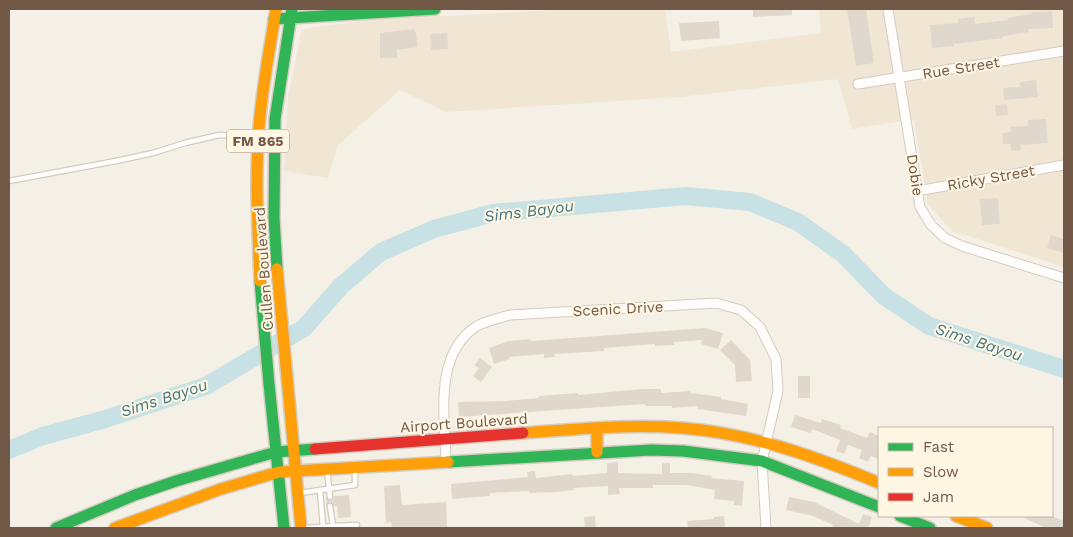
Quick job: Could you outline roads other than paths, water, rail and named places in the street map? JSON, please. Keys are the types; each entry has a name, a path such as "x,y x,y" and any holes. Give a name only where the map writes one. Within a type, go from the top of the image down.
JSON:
{"main road":[{"path":"275,14 435,9"},
{"name":"Cullen Boulevard","path":"291,13 275,119 275,246 301,528"},
{"name":"Cullen Boulevard","path":"275,14 259,136 257,195 260,275 284,528"},
{"path":"259,247 275,246"},
{"path":"597,428 597,452"},
{"name":"Airport Boulevard","path":"56,528 114,503 161,486 276,452 597,428 683,428 713,432 766,443 851,471 878,483"},
{"path":"114,503 120,526 221,489 278,472 651,450 683,451 762,461 878,507"},
{"path":"902,517 930,528"},
{"path":"960,521 986,528"}],"street":[{"name":"Dobie","path":"888,9 920,207 931,225 945,238 962,246 1064,278"},
{"name":"Rue Street","path":"858,84 1064,51"},
{"name":"Ricky Street","path":"917,191 1064,166"},
{"name":"Scenic Drive","path":"446,461 444,383 452,353 465,336 478,325 510,315 716,303 741,310 760,327 776,359 778,391 762,461 766,528"}],"lane":[{"path":"9,181 116,162 219,135 259,136"},
{"path":"298,493 355,485 354,467"},
{"path":"327,469 330,497"},
{"path":"320,490 323,527"},
{"path":"330,506 332,526"},
{"path":"301,528 357,525"}],"waterway":[{"name":"Sims Bayou","path":"9,450 43,436 102,420 206,386 304,328 341,286 381,252 434,229 493,213 686,196 750,202 798,222 843,254 884,296 929,326 1064,369"}]}
